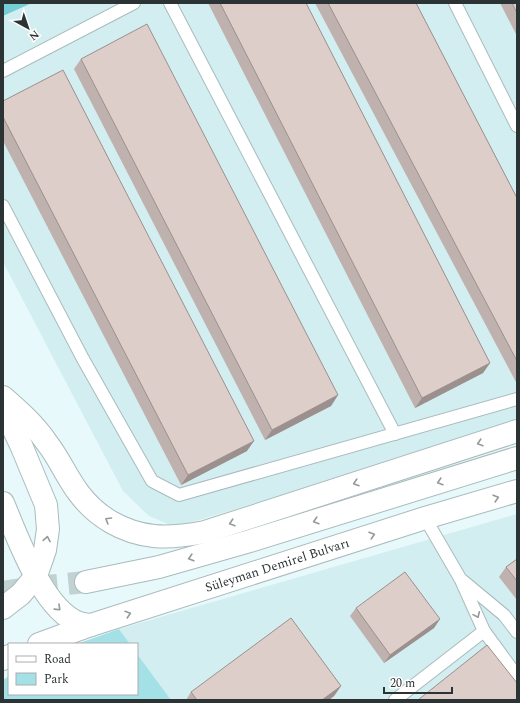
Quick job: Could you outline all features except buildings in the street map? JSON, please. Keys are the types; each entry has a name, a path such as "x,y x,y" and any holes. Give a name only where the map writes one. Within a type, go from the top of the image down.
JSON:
{"main road":[{"path":"3,397 29,420 48,443 78,493 91,507 104,518 125,530 154,536 179,536 206,532 517,431"},
{"path":"3,407 22,445 46,505 48,528 44,550 36,576 21,594 3,608"},
{"path":"86,582 159,567 242,544 517,458"},
{"name":"Süleyman Demirel Bulvarı","path":"42,643 91,625 425,518 517,492"},
{"path":"3,503 44,591 58,609 78,623 91,625"}],"lane":[{"path":"3,71 134,3"},
{"path":"170,3 394,434"},
{"path":"455,3 517,126"},
{"path":"3,206 83,359 152,481 179,495 517,399"},
{"path":"425,518 461,580 484,631 517,676"},
{"path":"461,580 504,615 517,632"},
{"path":"395,700 484,631"}],"shaded area":[{"path":"3,3 32,3 3,16"},
{"path":"32,3 517,3 517,426 175,527 149,516 123,491 3,262 3,16"},
{"path":"517,514 517,700 171,700 138,655 138,643 129,643 119,629"}],"green space":[{"path":"119,629 129,643 80,643"},
{"path":"138,655 171,700 3,700 3,680 8,677 8,695 138,695"}],"tunnel":[{"path":"3,592 86,582"}]}
